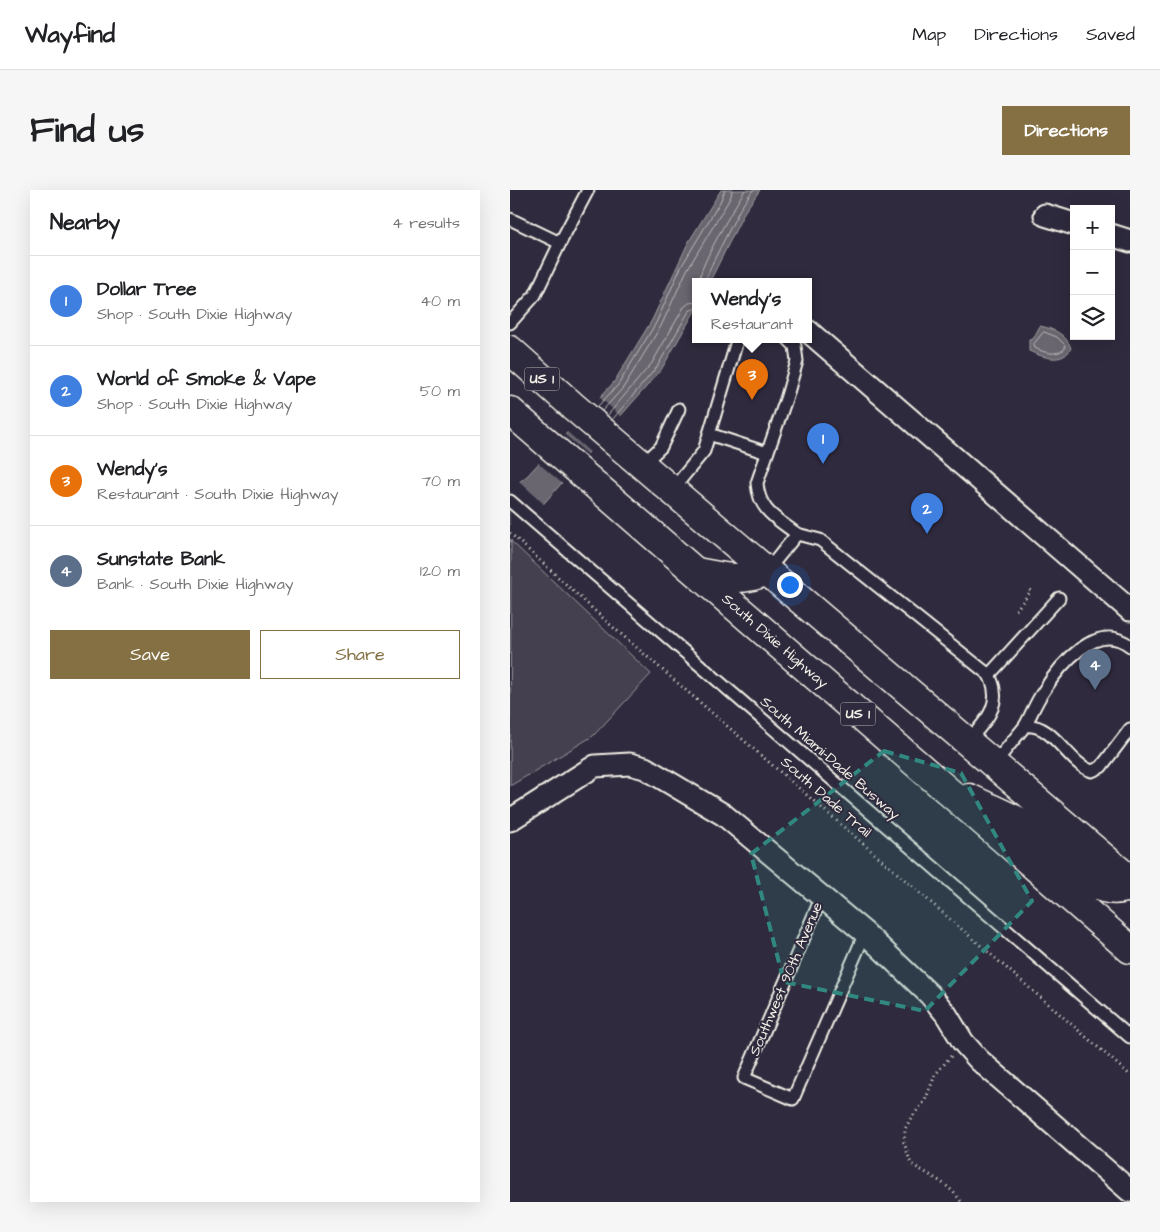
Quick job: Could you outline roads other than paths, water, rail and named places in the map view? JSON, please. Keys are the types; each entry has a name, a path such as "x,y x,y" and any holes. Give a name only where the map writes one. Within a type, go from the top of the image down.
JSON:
{"highway":[{"name":"US 1","path":"510,350 574,407 1130,880"},
{"name":"South Dixie Highway","path":"510,410 1130,949"},
{"path":"696,572 735,579 754,578 767,571"},
{"path":"938,783 1028,826 1099,887 1110,890 1130,887"}],"street":[{"path":"1045,215 1070,223"},
{"path":"1115,236 1130,241"},
{"path":"810,343 1130,610"},
{"name":"Southwest 90th Avenue","path":"510,820 595,766 616,764 638,765 724,815 776,860 822,896"},
{"path":"822,896 865,933 930,995 979,1060 1130,1191"}],"lane":[{"path":"510,323 535,295 588,190"},
{"path":"510,219 560,244"},
{"path":"672,490 704,451 736,343"},
{"path":"802,343 787,396 757,483 758,497 767,511 797,534 820,540 989,674 994,690 994,702 987,719 968,742"},
{"path":"642,465 661,447 679,409"},
{"path":"709,434 767,453"},
{"name":"South Miami-Dade Busway","path":"510,501 1130,1037"},
{"path":"767,571 797,534"},
{"path":"989,674 1059,598"},
{"path":"994,764 1025,726 1042,693 1065,663 1084,646 1098,640 1114,638 1130,646"},
{"path":"1025,726 1035,725 1047,732 1084,768 1092,771 1101,768 1130,729"},
{"name":"Southwest 90th Avenue","path":"822,896 744,1078 793,1099 865,933"}],"water":[{"path":"721,190 760,190 745,211 712,278 692,278 692,316 661,370 510,542 510,489 527,476 614,382 652,320 688,243"},
{"path":"1040,326 1055,331 1066,339 1071,348 1067,353 1058,358 1052,358 1029,351 1029,340 1033,339"}],"place":[{"name":"Wendy's","path":"752,400"},
{"name":"Dollar Tree","path":"823,464"},
{"name":"World of Smoke & Vape","path":"927,534"},
{"name":"Sunstate Bank","path":"1095,690"}]}
